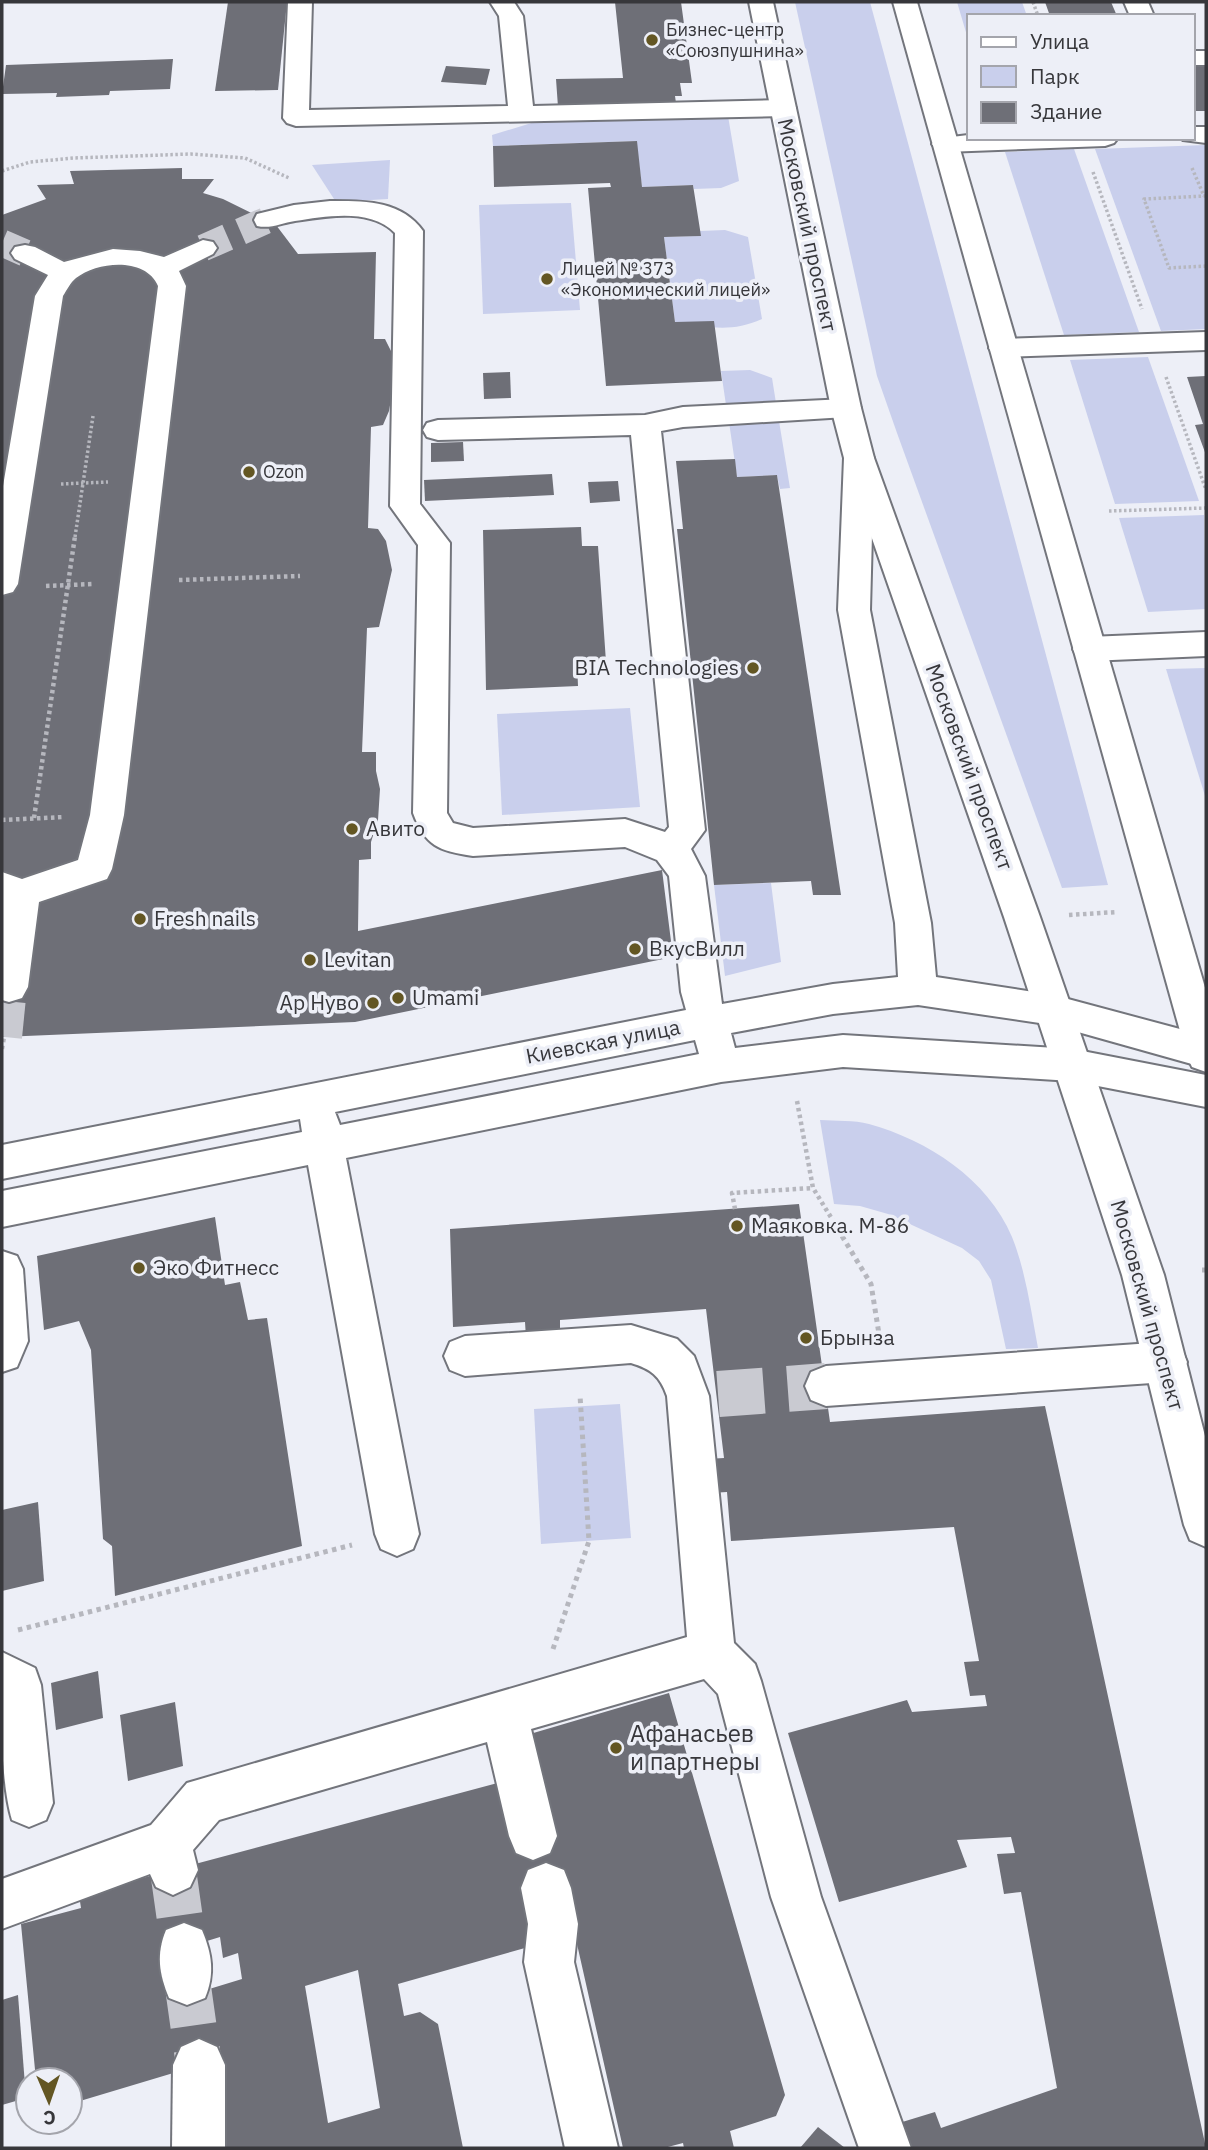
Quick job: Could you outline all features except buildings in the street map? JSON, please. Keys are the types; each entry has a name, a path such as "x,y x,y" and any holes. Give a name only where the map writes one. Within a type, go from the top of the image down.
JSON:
{"main road":[{"path":"300,2 296,118 783,108"},
{"path":"502,2 511,16 521,114"},
{"name":"Московский проспект","path":"761,2 846,408 859,458 1143,1275 1206,1525"},
{"path":"905,2 1088,649 1206,1053"},
{"path":"945,144 1052,140"},
{"path":"267,220 322,210 373,211 393,216 409,231 405,506 434,543 430,813 436,829 450,840 473,842 625,833 650,840 670,850 679,859 687,876 706,1022 720,1066"},
{"path":"164,268 203,248"},
{"path":"25,254 65,273"},
{"path":"2,584 49,296 65,273 85,262 114,257 148,259 164,268 172,286 107,815 94,869 12,889 9,987"},
{"path":"1003,348 1206,341"},
{"path":"438,430 645,425 683,418 846,408"},
{"path":"645,425 687,830 670,850"},
{"path":"859,458 854,610 913,923 918,990"},
{"path":"1088,649 1206,645"},
{"name":"Киевская улица","path":"2,1161 706,1022 833,999 918,990 1052,1010 1206,1053"},
{"path":"2,1209 720,1066 843,1051 1072,1065 1206,1091"},
{"path":"315,1099 397,1534"},
{"path":"2,1269 7,1341 2,1353"},
{"path":"465,1356 631,1344 662,1353 703,1395 712,1653 738,1681 796,1897 885,2146"},
{"path":"826,1386 1166,1362"},
{"path":"2,1904 170,1856 204,1800 712,1653"},
{"path":"2,1675 18,1685 29,1803"},
{"path":"520,1709 533,1836"},
{"path":"546,1888 553,1924 549,1962 592,2148"},
{"path":"198,2148 199,2065"}],"path":[{"path":"2,171 30,162 74,158 191,154 245,158 290,178 322,210"},
{"path":"1206,196 1143,199 1169,268 1206,266"},
{"path":"34,818 93,416"},
{"path":"18,486 147,481"},
{"path":"1109,511 1206,508"},
{"path":"2,820 107,815"},
{"path":"1069,915 1117,912"},
{"path":"2,1049 4,1037"},
{"path":"797,1101 813,1188 871,1284 887,1381"},
{"path":"735,1209 732,1193 813,1188"},
{"path":"520,1709 589,1541 581,1406"},
{"path":"15,1631 397,1534"}],"green space":[{"path":"795,2 870,2 1108,885 1062,888 897,433 877,376"},
{"path":"957,2 1022,2 1026,14 967,14 967,36"},
{"path":"728,116 739,181 721,188 694,189 693,185 642,187 636,141 493,146 492,135 538,121"},
{"path":"1206,145 1206,329 1161,331 1095,149"},
{"path":"1074,149 1139,332 1064,335 1005,152"},
{"path":"390,160 388,199 336,202 312,165"},
{"path":"571,203 580,310 483,314 479,205"},
{"path":"725,230 748,237 762,319 730,327 675,322 664,237 700,236 700,231"},
{"path":"1148,357 1199,501 1115,504 1070,360"},
{"path":"750,370 772,378 776,403 726,405 721,371"},
{"path":"779,421 790,488 780,489 777,475 737,477 729,422"},
{"path":"1204,515 1206,609 1148,612 1119,518"},
{"path":"1206,668 1206,799 1166,669"},
{"path":"630,708 640,807 502,815 497,714"},
{"path":"771,883 781,962 725,976 714,885"},
{"path":"820,1120 851,1121 891,1131 933,1151 972,1180 988,1197 1012,1237 1025,1278 1038,1348 1006,1349 991,1280 979,1261 962,1248 888,1214 860,1206 834,1204"},
{"path":"620,1404 631,1538 541,1544 534,1409"}],"tunnel":[{"path":"203,248 267,220"},
{"path":"2,243 25,253"},
{"path":"4,1037 9,987"},
{"path":"718,1394 826,1386"},
{"path":"173,1870 184,1948"},
{"path":"187,1980 199,2065"}],"place":[{"name":"Бизнес-центр «Союзпушнина»","path":"652,40"},
{"name":"Лицей № 373 «Экономический лицей»","path":"547,279"},
{"name":"Ozon","path":"249,472"},
{"name":"BIA Technologies","path":"753,668"},
{"name":"Авито","path":"352,829"},
{"name":"Fresh nails","path":"140,919"},
{"name":"ВкусВилл","path":"635,949"},
{"name":"Levitan","path":"310,960"},
{"name":"Umami","path":"398,998"},
{"name":"Ар Нуво","path":"373,1003"},
{"name":"Маяковка. М-86","path":"737,1226"},
{"name":"Эко Фитнесс","path":"139,1268"},
{"name":"Брынза","path":"806,1338"},
{"name":"Афанасьев и партнеры","path":"616,1748"}]}
